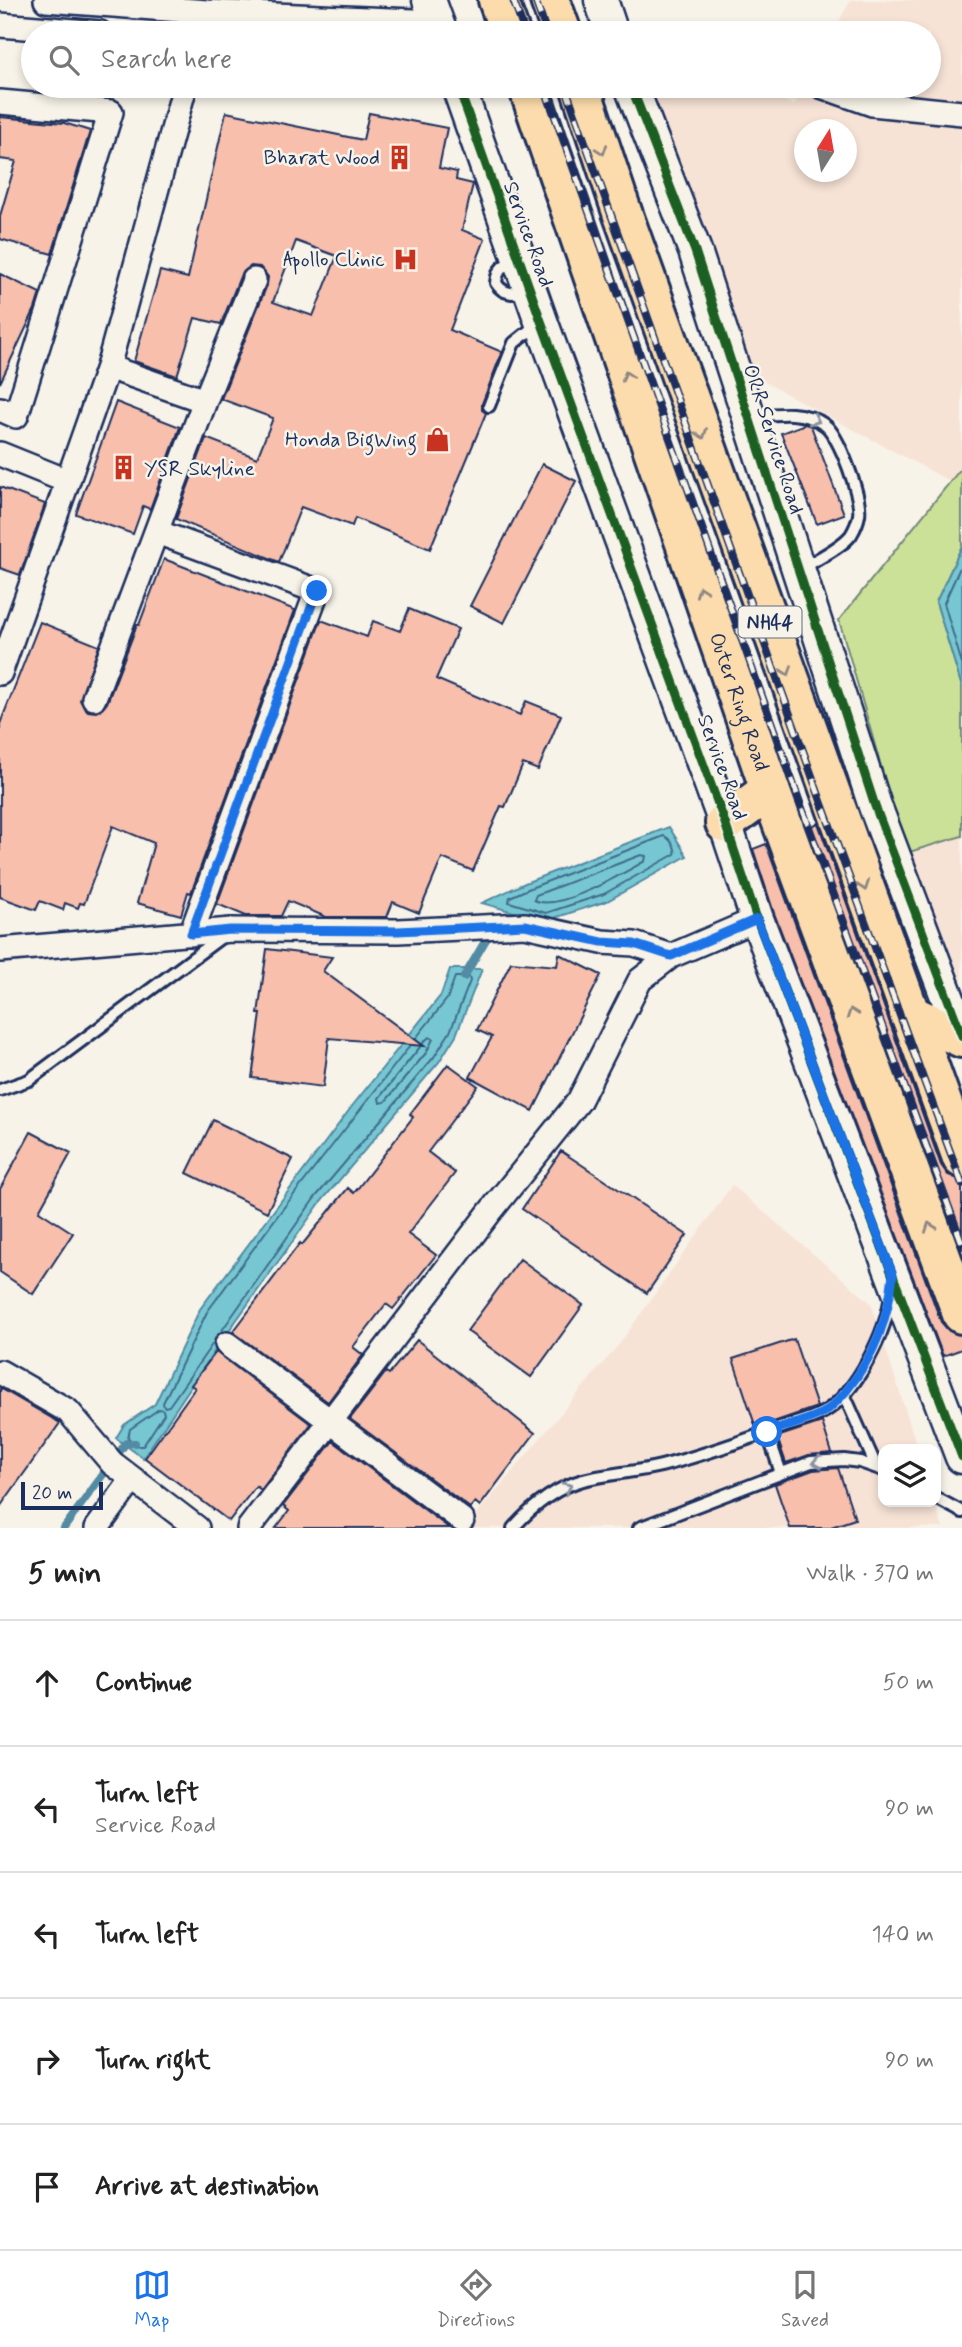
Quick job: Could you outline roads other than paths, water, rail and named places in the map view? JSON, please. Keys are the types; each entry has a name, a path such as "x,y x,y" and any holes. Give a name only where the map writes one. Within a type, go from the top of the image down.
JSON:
{"highway":[{"path":"498,0 506,21"},
{"path":"550,0 558,21"},
{"name":"Outer Ring Road","path":"532,98 770,790 962,1314"},
{"name":"NH44","path":"584,98 622,212 962,1158"},
{"path":"725,823 770,790"},
{"path":"909,1014 962,1037"}],"street":[{"path":"46,0 205,15 436,18"},
{"path":"601,0 608,21"},
{"path":"0,25 21,27"},
{"path":"0,673 108,367 182,98"},
{"name":"Service Road","path":"462,98 725,823 757,919 962,1457"},
{"name":"ORR Service Road","path":"636,98 695,251 875,806 962,1037"},
{"path":"855,98 872,104 962,113"},
{"path":"0,102 111,112 16,416 0,409"},
{"path":"94,698 205,401 254,280"},
{"path":"108,367 205,401"},
{"path":"0,453 67,481"},
{"path":"156,532 317,591 191,934"},
{"path":"249,1528 481,1223 579,1101 640,980 653,967 671,956 757,919"},
{"path":"0,950 230,930 398,931 525,925 602,942 634,944 671,956"},
{"path":"227,1343 462,1520"},
{"path":"0,1371 68,1411 112,1463 197,1528"},
{"path":"97,1528 133,1479"}],"lane":[{"path":"489,405 514,343 541,321"},
{"path":"748,417 796,414 827,426 844,456 856,488 859,514 852,533 846,541 798,570"},
{"path":"0,1090 29,1080 230,930"},
{"path":"513,1528 540,1502 583,1480 663,1465 825,1412 844,1394 860,1373 883,1326 893,1275"},
{"path":"844,1394 878,1464"},
{"path":"767,1432 781,1473"},
{"path":"639,1528 811,1462 860,1462 878,1467"},
{"path":"941,1501 962,1512"}],"water":[{"path":"962,546 962,687 936,602"},
{"path":"669,827 687,856 607,901 545,921 482,903 525,883"},
{"path":"450,969 482,969 456,1035 439,1062 320,1203 218,1346 143,1458 116,1438 124,1425 155,1404 200,1309 353,1105 441,995"}],"waterway":[{"path":"464,977 491,931"},
{"path":"64,1528 126,1443 135,1443"}],"railway":[{"path":"513,0 521,21"},
{"path":"535,0 543,21"},
{"path":"548,98 802,808 962,1243"},
{"path":"569,98 821,801 962,1184"}],"place":[{"name":"Bharat Wood","path":"400,157"},
{"name":"Apollo Clinic","path":"405,259"},
{"name":"Honda BigWing","path":"437,439"},
{"name":"YSR Skyline","path":"124,468"}]}
